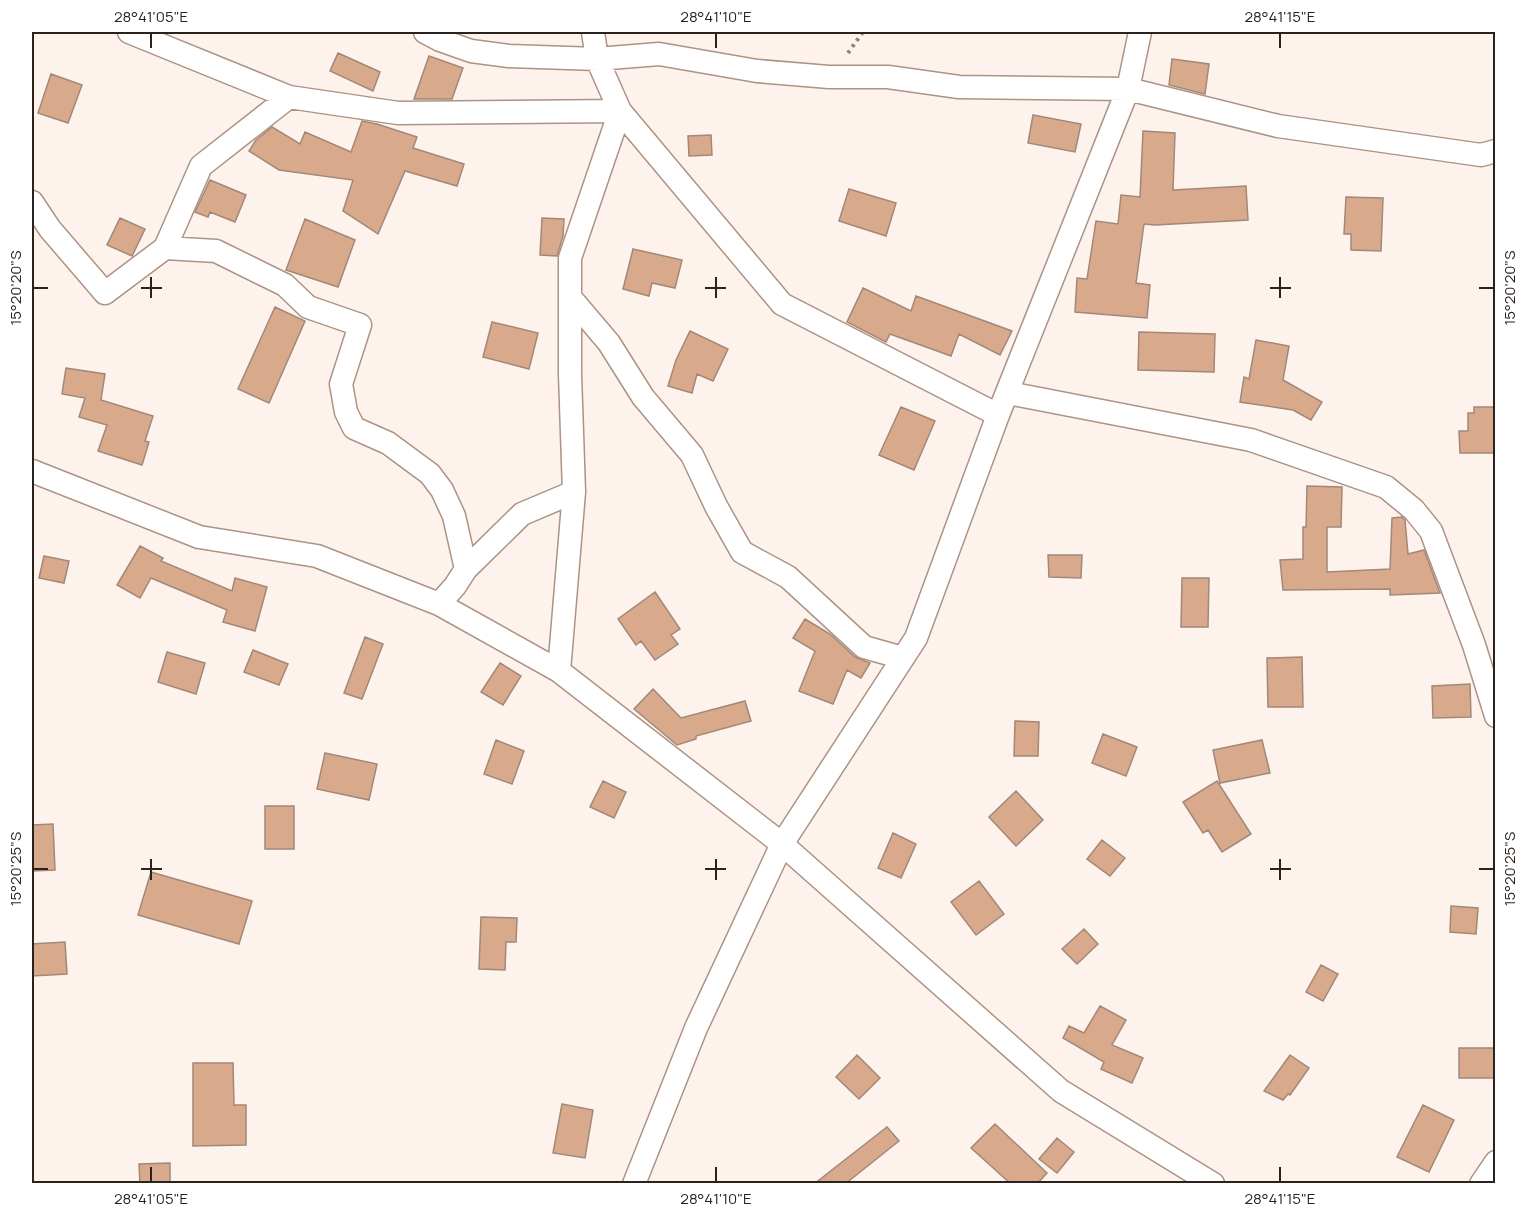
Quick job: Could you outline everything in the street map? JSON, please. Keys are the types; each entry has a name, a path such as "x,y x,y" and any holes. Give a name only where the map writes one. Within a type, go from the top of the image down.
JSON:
{"street":[{"path":"129,32 289,97 398,113 620,111"},
{"path":"425,32 471,51 509,56 597,59 660,54 757,71 829,77 888,77 959,87 1128,89 1278,126 1481,155 1496,152"},
{"path":"593,32 597,59 620,111 782,304 999,416"},
{"path":"634,1184 696,1028 782,843 916,638 999,416 1128,89 1140,32"},
{"path":"32,202 50,229 105,293 136,272 165,248 201,166 289,97"},
{"path":"559,670 574,492 570,374 570,258 620,111"},
{"path":"165,248 216,251 285,285 308,307 360,325 341,384 346,412 354,428 388,443 430,474 442,490 454,516 466,569"},
{"path":"570,297 609,343 643,397 692,455 716,506 742,552 788,577 864,647 903,658"},
{"path":"1008,393 1251,440 1386,488 1414,510 1431,531 1474,645 1496,716"},
{"path":"32,471 199,537 317,556 439,603 559,670 782,843 1061,1092 1213,1184"},
{"path":"439,603 455,586 466,569 522,514 574,492"},
{"path":"1481,1184 1496,1162"}],"building":[{"path":"338,53 380,72 373,91 330,71"},
{"path":"429,56 463,68 452,99 414,99"},
{"path":"1172,59 1209,64 1205,94 1169,85"},
{"path":"51,74 82,85 68,123 38,113"},
{"path":"1033,115 1081,124 1075,152 1028,143"},
{"path":"362,121 417,137 413,148 464,164 457,186 405,171 378,234 343,211 353,180 279,170 249,151 256,140 272,127 300,144 305,132 351,152"},
{"path":"1143,131 1175,133 1173,190 1246,186 1248,220 1144,224 1136,283 1150,285 1147,318 1075,312 1077,278 1087,279 1096,221 1118,224 1121,195 1140,197"},
{"path":"711,135 712,155 689,156 688,136"},
{"path":"210,180 246,195 235,222 210,212 208,217 195,212"},
{"path":"849,189 896,203 886,236 839,221"},
{"path":"1346,197 1383,198 1381,251 1351,250 1351,234 1344,234"},
{"path":"120,218 145,229 132,256 107,245"},
{"path":"542,218 564,219 563,236 557,256 540,255"},
{"path":"305,219 355,240 338,287 286,270"},
{"path":"633,249 682,260 675,288 652,283 649,296 623,289"},
{"path":"863,288 911,311 916,296 1012,331 1000,355 959,334 951,356 890,334 886,342 847,322"},
{"path":"275,307 305,321 269,403 238,389"},
{"path":"492,322 538,333 529,369 483,357"},
{"path":"690,331 728,349 713,381 697,374 692,393 668,386 676,360"},
{"path":"1139,332 1215,334 1214,372 1138,370"},
{"path":"1256,340 1289,346 1283,380 1322,402 1311,420 1293,410 1240,402 1244,377 1249,379"},
{"path":"66,368 105,374 101,400 153,416 145,441 149,442 142,465 98,451 107,425 79,417 85,398 62,394"},
{"path":"901,407 935,421 914,470 879,455"},
{"path":"1474,407 1496,407 1496,453 1460,453 1459,431 1468,431 1468,413 1474,413"},
{"path":"1307,486 1342,487 1341,527 1327,527 1327,572 1390,569 1392,518 1402,517 1405,520 1408,554 1424,550 1440,593 1390,595 1390,589 1283,590 1280,560 1303,559"},
{"path":"140,546 163,558 161,561 232,591 235,578 267,587 255,631 223,622 227,610 151,578 140,598 117,585"},
{"path":"1048,555 1082,555 1081,578 1049,577"},
{"path":"44,556 69,561 64,583 39,578"},
{"path":"1182,578 1209,578 1208,627 1181,627"},
{"path":"655,592 680,629 671,635 678,644 655,660 641,641 636,645 618,619"},
{"path":"805,619 830,634 855,657 870,663 861,678 847,670 833,704 799,691 815,651 793,638"},
{"path":"365,637 383,644 362,699 344,693"},
{"path":"253,650 288,664 279,685 244,672"},
{"path":"167,652 205,663 196,694 158,682"},
{"path":"1302,657 1303,707 1268,707 1267,658"},
{"path":"500,663 521,676 503,705 481,692"},
{"path":"1470,684 1471,717 1433,718 1432,686"},
{"path":"653,689 681,718 745,701 751,721 696,736 696,739 677,745 634,709"},
{"path":"1015,721 1039,722 1038,756 1014,756"},
{"path":"1103,734 1137,747 1126,776 1092,763"},
{"path":"496,740 524,751 512,784 484,774"},
{"path":"1262,740 1270,773 1220,783 1213,750"},
{"path":"325,753 377,764 369,800 317,789"},
{"path":"603,781 626,792 614,818 590,807"},
{"path":"1217,781 1251,834 1222,852 1208,830 1203,833 1183,802"},
{"path":"1016,791 1043,820 1016,846 989,817"},
{"path":"265,806 294,806 294,849 265,849"},
{"path":"53,824 55,870 32,871 32,825"},
{"path":"893,833 916,844 901,878 878,868"},
{"path":"1102,840 1125,858 1110,876 1087,859"},
{"path":"151,872 252,901 239,944 138,915"},
{"path":"979,881 1004,914 976,935 951,902"},
{"path":"1451,906 1478,908 1476,934 1450,932"},
{"path":"481,917 517,918 516,942 506,942 505,970 479,969"},
{"path":"1084,929 1098,944 1077,964 1062,949"},
{"path":"65,942 67,974 32,976 32,944"},
{"path":"1321,965 1338,974 1323,1001 1306,992"},
{"path":"1100,1006 1126,1020 1112,1045 1143,1058 1132,1083 1101,1069 1104,1062 1063,1038 1069,1026 1084,1033"},
{"path":"1459,1048 1496,1048 1496,1078 1459,1078"},
{"path":"857,1055 880,1078 859,1099 836,1077"},
{"path":"1290,1055 1309,1068 1290,1095 1288,1094 1283,1100 1264,1091"},
{"path":"193,1063 233,1063 234,1105 246,1105 246,1145 193,1146"},
{"path":"562,1104 593,1110 585,1158 553,1153"},
{"path":"1423,1105 1454,1120 1429,1172 1397,1157"},
{"path":"995,1124 1047,1173 1037,1184 1011,1184 971,1148"},
{"path":"887,1127 899,1141 845,1184 814,1184"},
{"path":"1057,1138 1074,1152 1057,1173 1039,1159"},
{"path":"170,1163 170,1184 140,1184 139,1164"}]}
